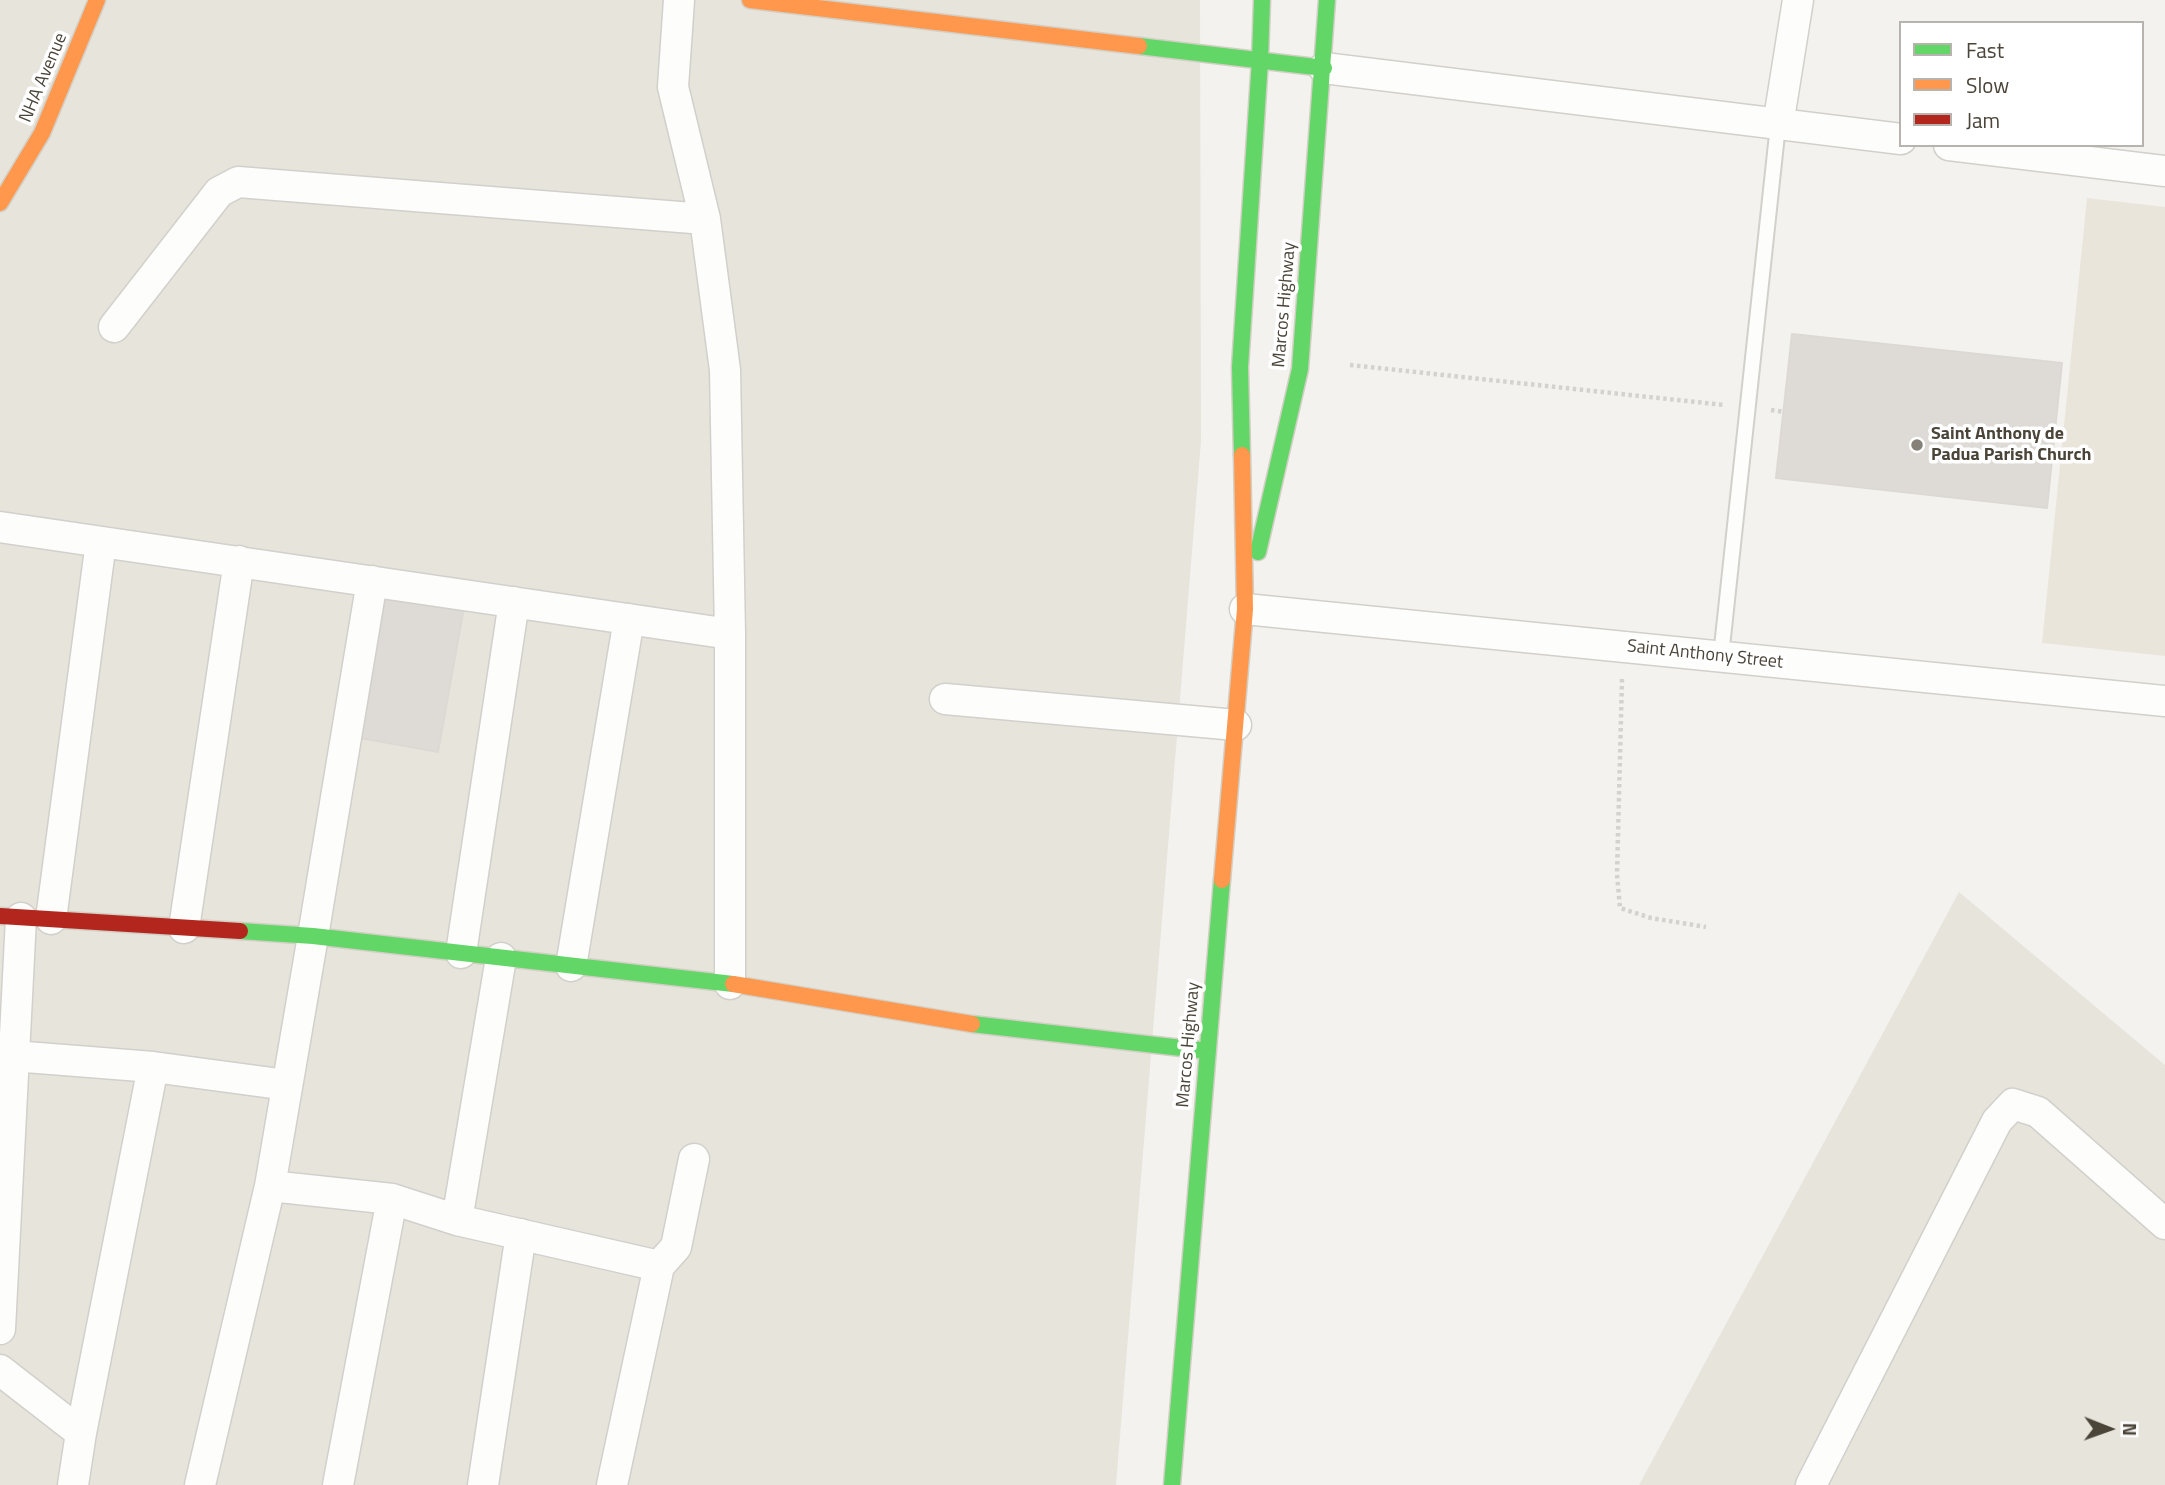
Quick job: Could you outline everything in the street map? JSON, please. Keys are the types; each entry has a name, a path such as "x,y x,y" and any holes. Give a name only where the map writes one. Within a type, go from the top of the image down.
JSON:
{"main road":[{"name":"NHA Avenue","path":"0,204 43,133 97,0"},
{"path":"750,0 1324,68"},
{"name":"Marcos Highway","path":"1172,1485 1245,609 1240,368 1261,60 1262,0"},
{"name":"Marcos Highway","path":"1245,609 1300,369 1327,0"},
{"path":"10,917 313,936 730,984 944,1021 1208,1051"}],"street":[{"path":"679,0 673,87 705,219 725,370 730,634 730,984"},
{"path":"1778,125 1798,0"},
{"path":"1324,68 1899,139"},
{"path":"1968,147 2163,167"},
{"path":"114,327 219,192 238,182 705,219"},
{"path":"0,527 730,634"},
{"path":"51,919 101,542"},
{"path":"184,928 239,561"},
{"path":"200,1485 270,1186 372,581"},
{"path":"461,953 514,602"},
{"name":"Saint Anthony Street","path":"1245,609 2165,701"},
{"path":"571,966 629,619"},
{"path":"945,699 1236,725"},
{"path":"0,1329 13,1056 10,917"},
{"path":"457,1220 501,958"},
{"path":"13,1056 153,1067 287,1085"},
{"path":"73,1485 153,1067"},
{"path":"1811,1485 1997,1121 2013,1104 2038,1112 2165,1224"},
{"path":"612,1485 659,1266 676,1247 694,1159"},
{"path":"270,1186 392,1199 457,1220 659,1266"},
{"path":"338,1485 392,1199"},
{"path":"483,1485 520,1234"},
{"path":"0,1370 81,1433"}],"lane":[{"path":"1721,656 1778,125"}],"path":[{"path":"1350,365 1784,412"},
{"path":"1622,646 1617,874 1620,908 1651,918 1706,926"}],"shaded area":[{"path":"0,0 1200,0 1201,441 1116,1485 0,1485"},
{"path":"2087,198 2165,207 2165,656 2042,643"},
{"path":"1959,892 2165,1065 2165,1485 1639,1485"}],"building":[{"name":"Saint Anthony de Padua Parish Church","path":"1792,334 2062,363 2047,508 1776,478"},
{"path":"375,591 464,607 438,752 349,736"}],"traffic: fast":[{"path":"1242,455 1240,367 1262,0"},
{"path":"1258,552 1300,369 1327,0"},
{"path":"1139,46 1324,68"},
{"path":"1172,1485 1222,880"},
{"path":"240,931 313,936 733,984"},
{"path":"972,1024 1208,1051"}],"traffic: slow":[{"path":"0,203 42,133 97,0"},
{"path":"750,0 1139,46"},
{"path":"1222,880 1245,609 1242,455"},
{"path":"733,984 972,1024"}],"traffic: jam":[{"path":"0,916 240,931"}],"place":[{"name":"Saint Anthony de Padua Parish Church","path":"1917,445"}]}
